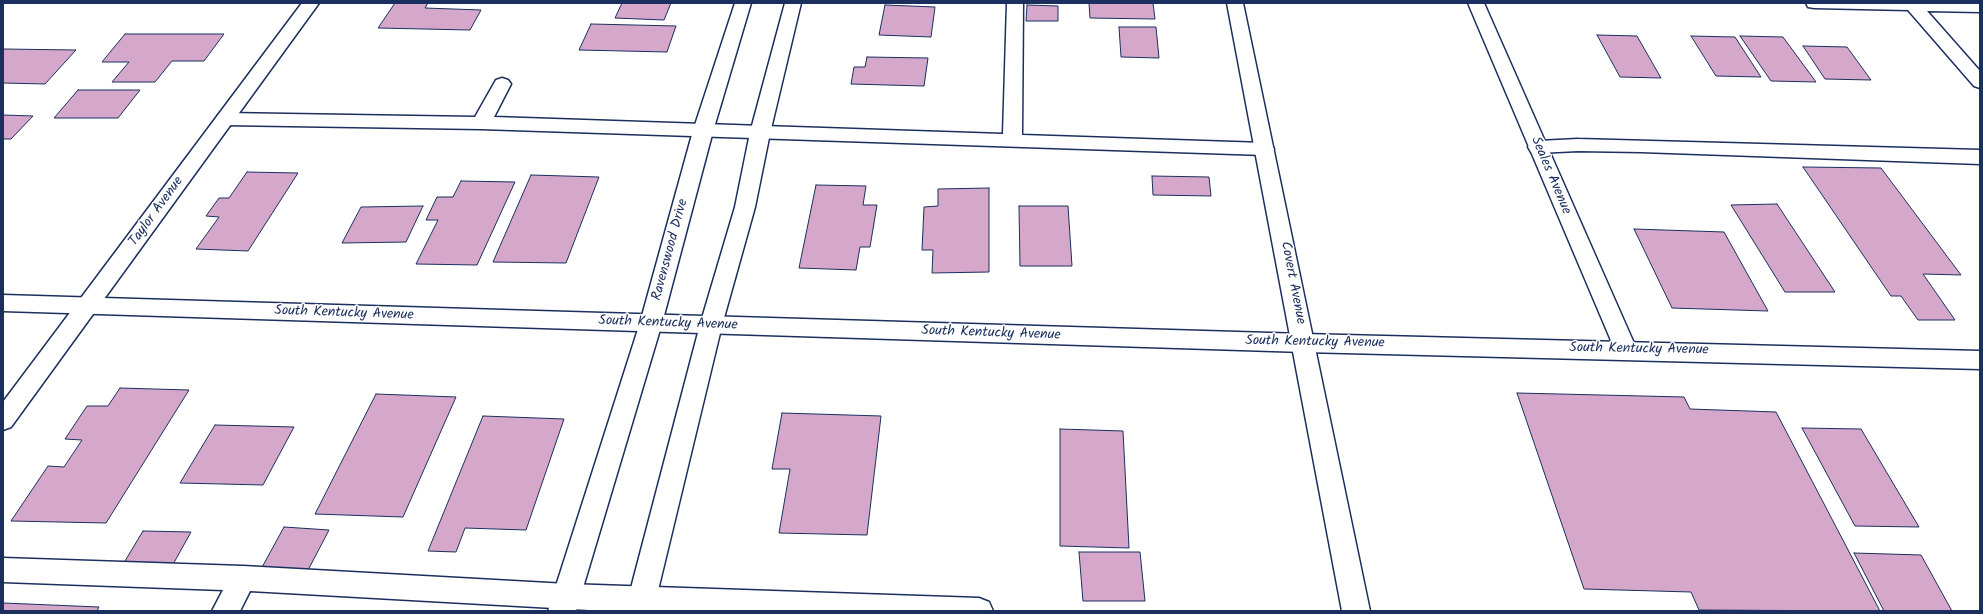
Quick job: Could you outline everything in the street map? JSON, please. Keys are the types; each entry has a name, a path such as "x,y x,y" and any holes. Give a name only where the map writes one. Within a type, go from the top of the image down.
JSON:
{"street":[{"name":"Taylor Avenue","path":"3,420 311,3"},
{"name":"Ravenswood Drive","path":"564,604 651,323 703,131 743,3"},
{"path":"641,605 711,325 745,208 760,133 793,3"},
{"path":"1012,140 1016,3"},
{"name":"Covert Avenue","path":"1235,3 1304,343 1356,611"},
{"name":"Seales Avenue","path":"1476,3 1626,350"},
{"path":"1814,3 1980,6"},
{"path":"1912,4 1980,82"},
{"path":"481,123 502,84"},
{"path":"225,119 481,123 1264,148"},
{"path":"1538,147 1578,145 1633,146 1980,157"},
{"name":"South Kentucky Avenue","path":"3,303 1304,343 1980,360"},
{"path":"3,570 243,578 564,604 979,611"},
{"path":"226,611 243,578"}],"building":[{"path":"395,3 428,3 425,8 481,10 470,30 378,28"},
{"path":"622,3 671,3 664,20 615,18"},
{"path":"1089,3 1153,3 1155,19 1090,18"},
{"path":"885,5 935,7 931,37 879,35"},
{"path":"1027,5 1058,6 1058,21 1026,21"},
{"path":"591,24 676,26 667,52 579,50"},
{"path":"1119,27 1156,27 1159,58 1121,57"},
{"path":"125,34 224,34 204,61 172,61 155,82 112,82 129,62 102,62"},
{"path":"1597,35 1637,36 1661,78 1620,77"},
{"path":"1691,36 1735,37 1761,77 1716,76"},
{"path":"1740,36 1783,37 1816,82 1771,81"},
{"path":"1803,46 1847,47 1871,80 1825,79"},
{"path":"3,49 76,50 45,84 3,83"},
{"path":"867,57 928,58 924,86 851,84 854,67 865,67"},
{"path":"78,90 140,90 118,118 54,118"},
{"path":"3,115 33,116 11,139 3,139"},
{"path":"1803,167 1881,168 1961,275 1923,274 1955,320 1918,320 1901,296 1891,296"},
{"path":"247,172 298,173 248,251 196,249 219,217 206,216 219,198 229,198"},
{"path":"531,175 599,177 566,263 493,262"},
{"path":"1152,176 1209,177 1211,196 1153,195"},
{"path":"461,181 515,182 477,265 416,264 438,220 426,220 437,197 453,197"},
{"path":"816,185 866,186 863,205 877,205 870,247 860,247 856,270 799,268"},
{"path":"989,188 989,272 932,273 933,250 922,250 924,207 938,206 938,189"},
{"path":"1777,204 1835,292 1785,292 1731,205"},
{"path":"423,206 406,242 342,243 361,207"},
{"path":"1019,206 1068,206 1072,266 1020,266"},
{"path":"1634,229 1724,232 1768,311 1672,308"},
{"path":"120,388 189,390 106,523 11,521 48,466 64,467 82,440 65,439 87,406 108,406"},
{"path":"1517,393 1684,397 1690,409 1776,412 1880,611 1699,610 1691,592 1584,589"},
{"path":"376,394 456,397 403,517 315,514"},
{"path":"782,413 881,416 867,535 779,533 790,469 772,469"},
{"path":"483,416 564,419 526,530 465,528 456,552 428,551"},
{"path":"215,425 294,427 263,485 180,483"},
{"path":"1802,428 1861,429 1919,527 1855,526"},
{"path":"1060,429 1123,431 1129,548 1060,546"},
{"path":"284,527 329,530 306,574 260,571"},
{"path":"143,531 191,532 171,568 122,566"},
{"path":"1079,552 1140,552 1145,601 1083,601"},
{"path":"1854,553 1921,555 1952,611 1884,611"},
{"path":"3,603 99,607 97,611 3,611"}]}
